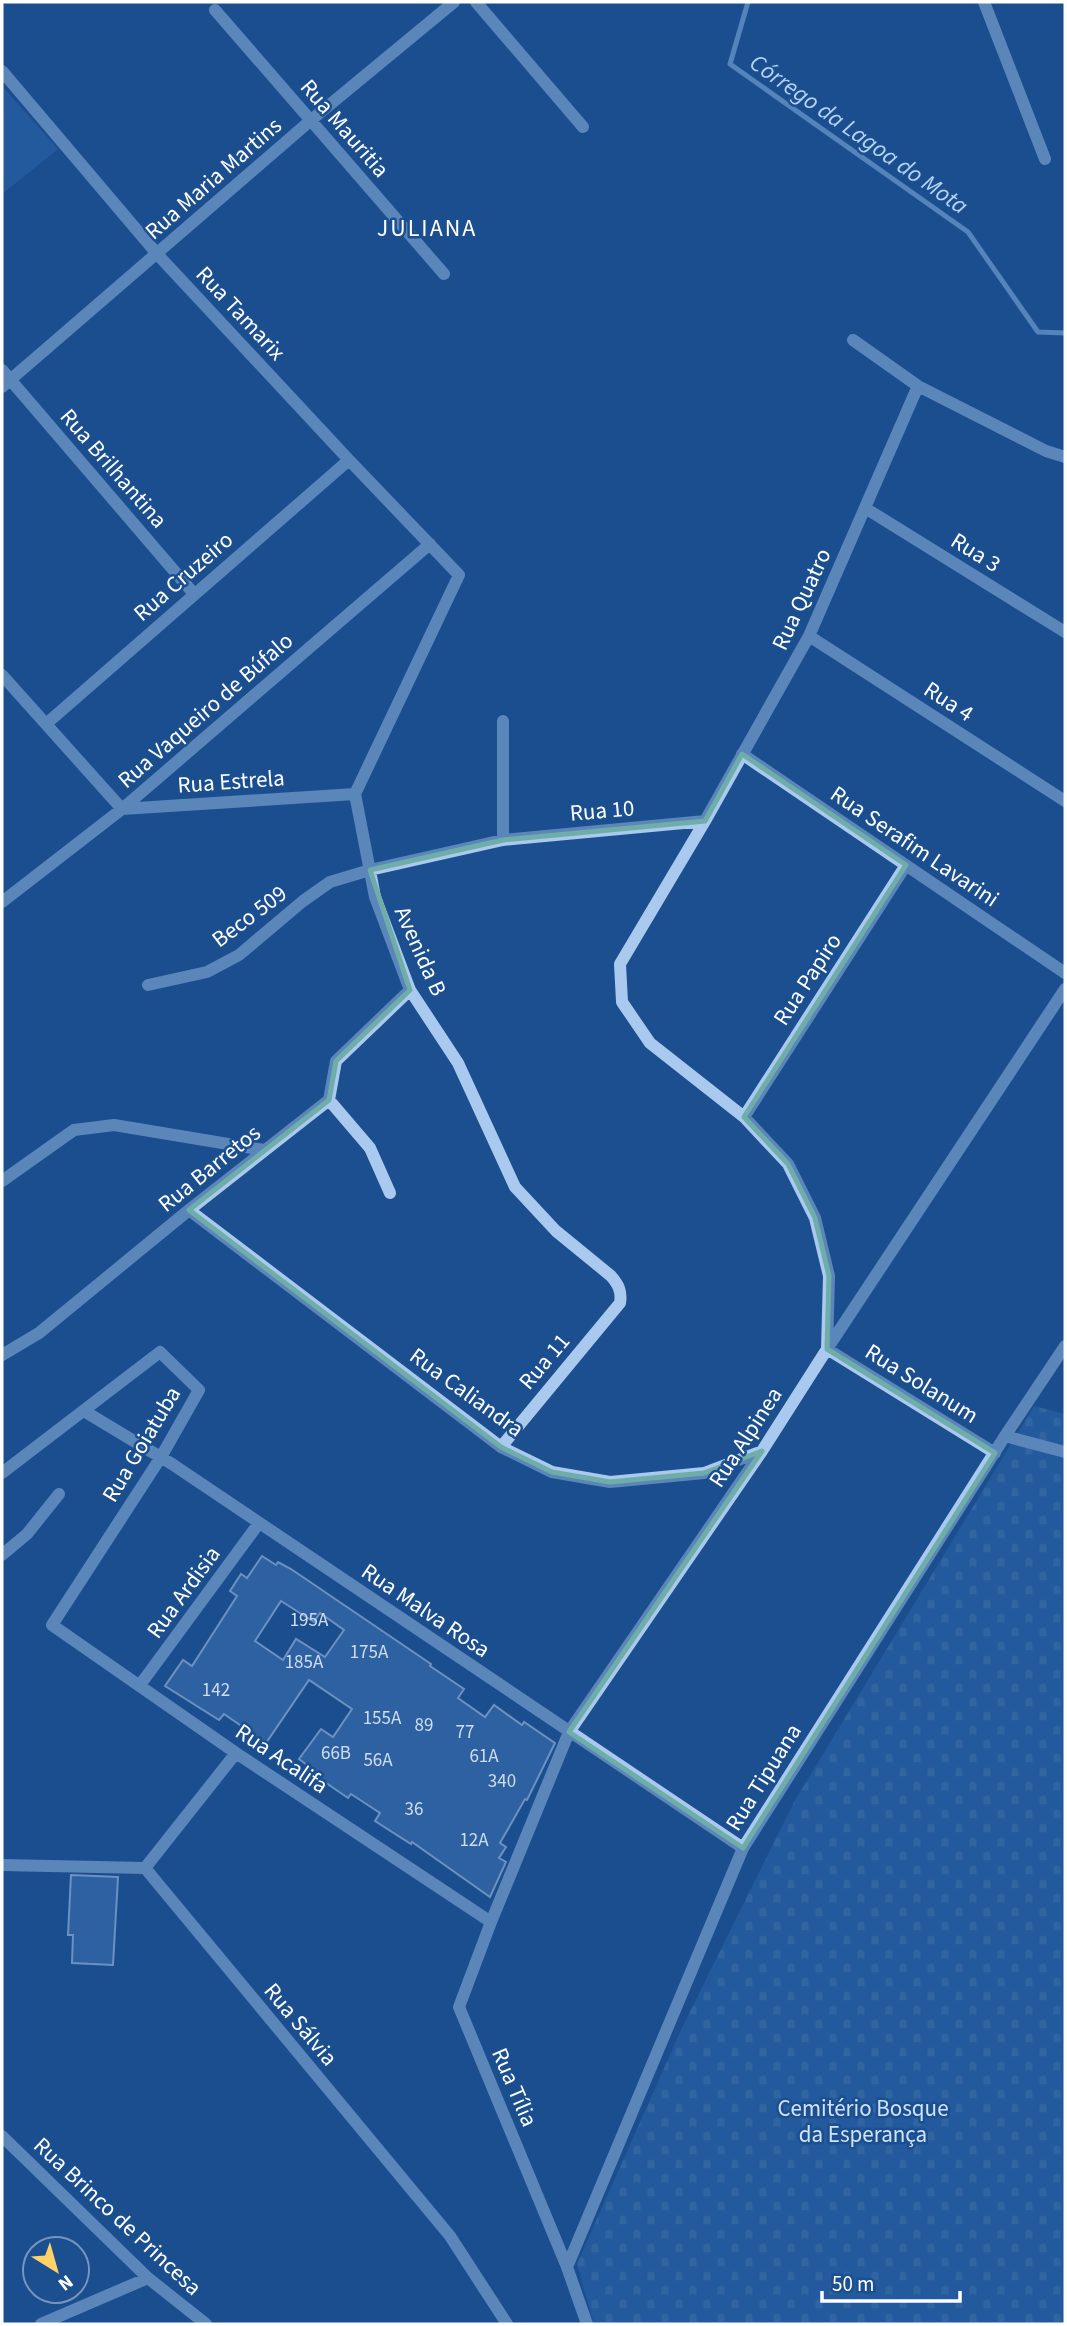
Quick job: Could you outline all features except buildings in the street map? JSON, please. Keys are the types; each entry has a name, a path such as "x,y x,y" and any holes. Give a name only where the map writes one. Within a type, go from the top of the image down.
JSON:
{"street":[{"name":"Rua Maria Martins","path":"5,379 158,255 310,121 454,2"},
{"path":"476,2 583,127"},
{"path":"984,2 1045,159"},
{"name":"Rua Mauritia","path":"215,10 444,274"},
{"name":"Rua Tamarix","path":"2,71 158,255 459,575 355,794"},
{"path":"853,340 918,386 1046,451 1065,457"},
{"name":"Rua Brilhantina","path":"5,379 194,594"},
{"name":"Rua Quatro","path":"705,821 809,636 918,386"},
{"name":"Rua Cruzeiro","path":"46,724 349,460"},
{"name":"Rua 3","path":"865,509 1065,632"},
{"name":"Rua Vaqueiro de Búfalo","path":"2,902 122,809 430,544"},
{"name":"Rua 4","path":"809,636 1065,801"},
{"path":"2,675 122,809"},
{"path":"503,721 503,840"},
{"name":"Rua Serafim Lavarini","path":"742,754 1065,973"},
{"name":"Rua Estrela","path":"122,809 355,794"},
{"name":"Avenida B","path":"355,794 375,897 410,990 458,1063 515,1187 556,1231 611,1276 622,1295 620,1303"},
{"path":"705,821 620,964 622,1002 650,1043 744,1117 788,1164 815,1218 829,1276 827,1349"},
{"name":"Rua 10","path":"370,870 503,840 705,821"},
{"name":"Rua Papiro","path":"744,1117 906,865"},
{"name":"Beco 509","path":"148,985 206,972 239,955 330,882 370,870"},
{"name":"Rua Alpinea","path":"491,1922 569,1731 762,1451 1065,989"},
{"path":"390,1193 370,1148 329,1100 336,1061 410,990"},
{"name":"Rua Barretos","path":"2,1355 38,1333 329,1100"},
{"path":"2,1181 74,1130 114,1125 264,1150"},
{"name":"Rua Caliandra","path":"189,1210 501,1447 552,1472 610,1482 704,1473 762,1451"},
{"name":"Rua 11","path":"501,1447 620,1303"},
{"name":"Rua Tipuana","path":"567,2267 743,1848 1065,1346"},
{"name":"Rua Solanum","path":"827,1349 995,1453"},
{"name":"Rua Goiatuba","path":"2,1473 160,1352 199,1390 162,1457 52,1625"},
{"name":"Rua Malva Rosa","path":"84,1410 162,1457 743,1848"},
{"path":"1005,1436 1065,1452"},
{"path":"2,1555 27,1534 58,1494"},
{"name":"Rua Ardisia","path":"140,1685 259,1523"},
{"name":"Rua Acalifa","path":"52,1625 236,1753 491,1922"},
{"path":"2,1865 145,1868 236,1753"},
{"name":"Rua Sálvia","path":"145,1868 450,2236 506,2324"},
{"name":"Rua Tília","path":"491,1922 459,2007 567,2267 587,2324"},
{"name":"Rua Brinco de Princesa","path":"2,2136 148,2278 206,2324"},
{"path":"41,2324 148,2278"}],"highlighted area":[{"path":"742,754 906,865 744,1117 788,1164 815,1218 829,1276 827,1349 995,1453 743,1848 569,1732 762,1451 704,1473 610,1482 552,1472 501,1447 189,1210 329,1100 336,1061 410,990 370,870 503,840 705,821"}],"green space":[{"path":"2,86 58,149 2,194"},
{"name":"Cemitério Bosque da Esperança","path":"1034,1406 1065,1414 1065,2324 594,2324 577,2264 681,2030 794,1802"}],"waterway":[{"name":"Córrego da Lagoa do Mota","path":"748,2 730,64 968,232 1038,332 1065,333"}],"district":[{"name":"JULIANA","path":"427,228"}]}
